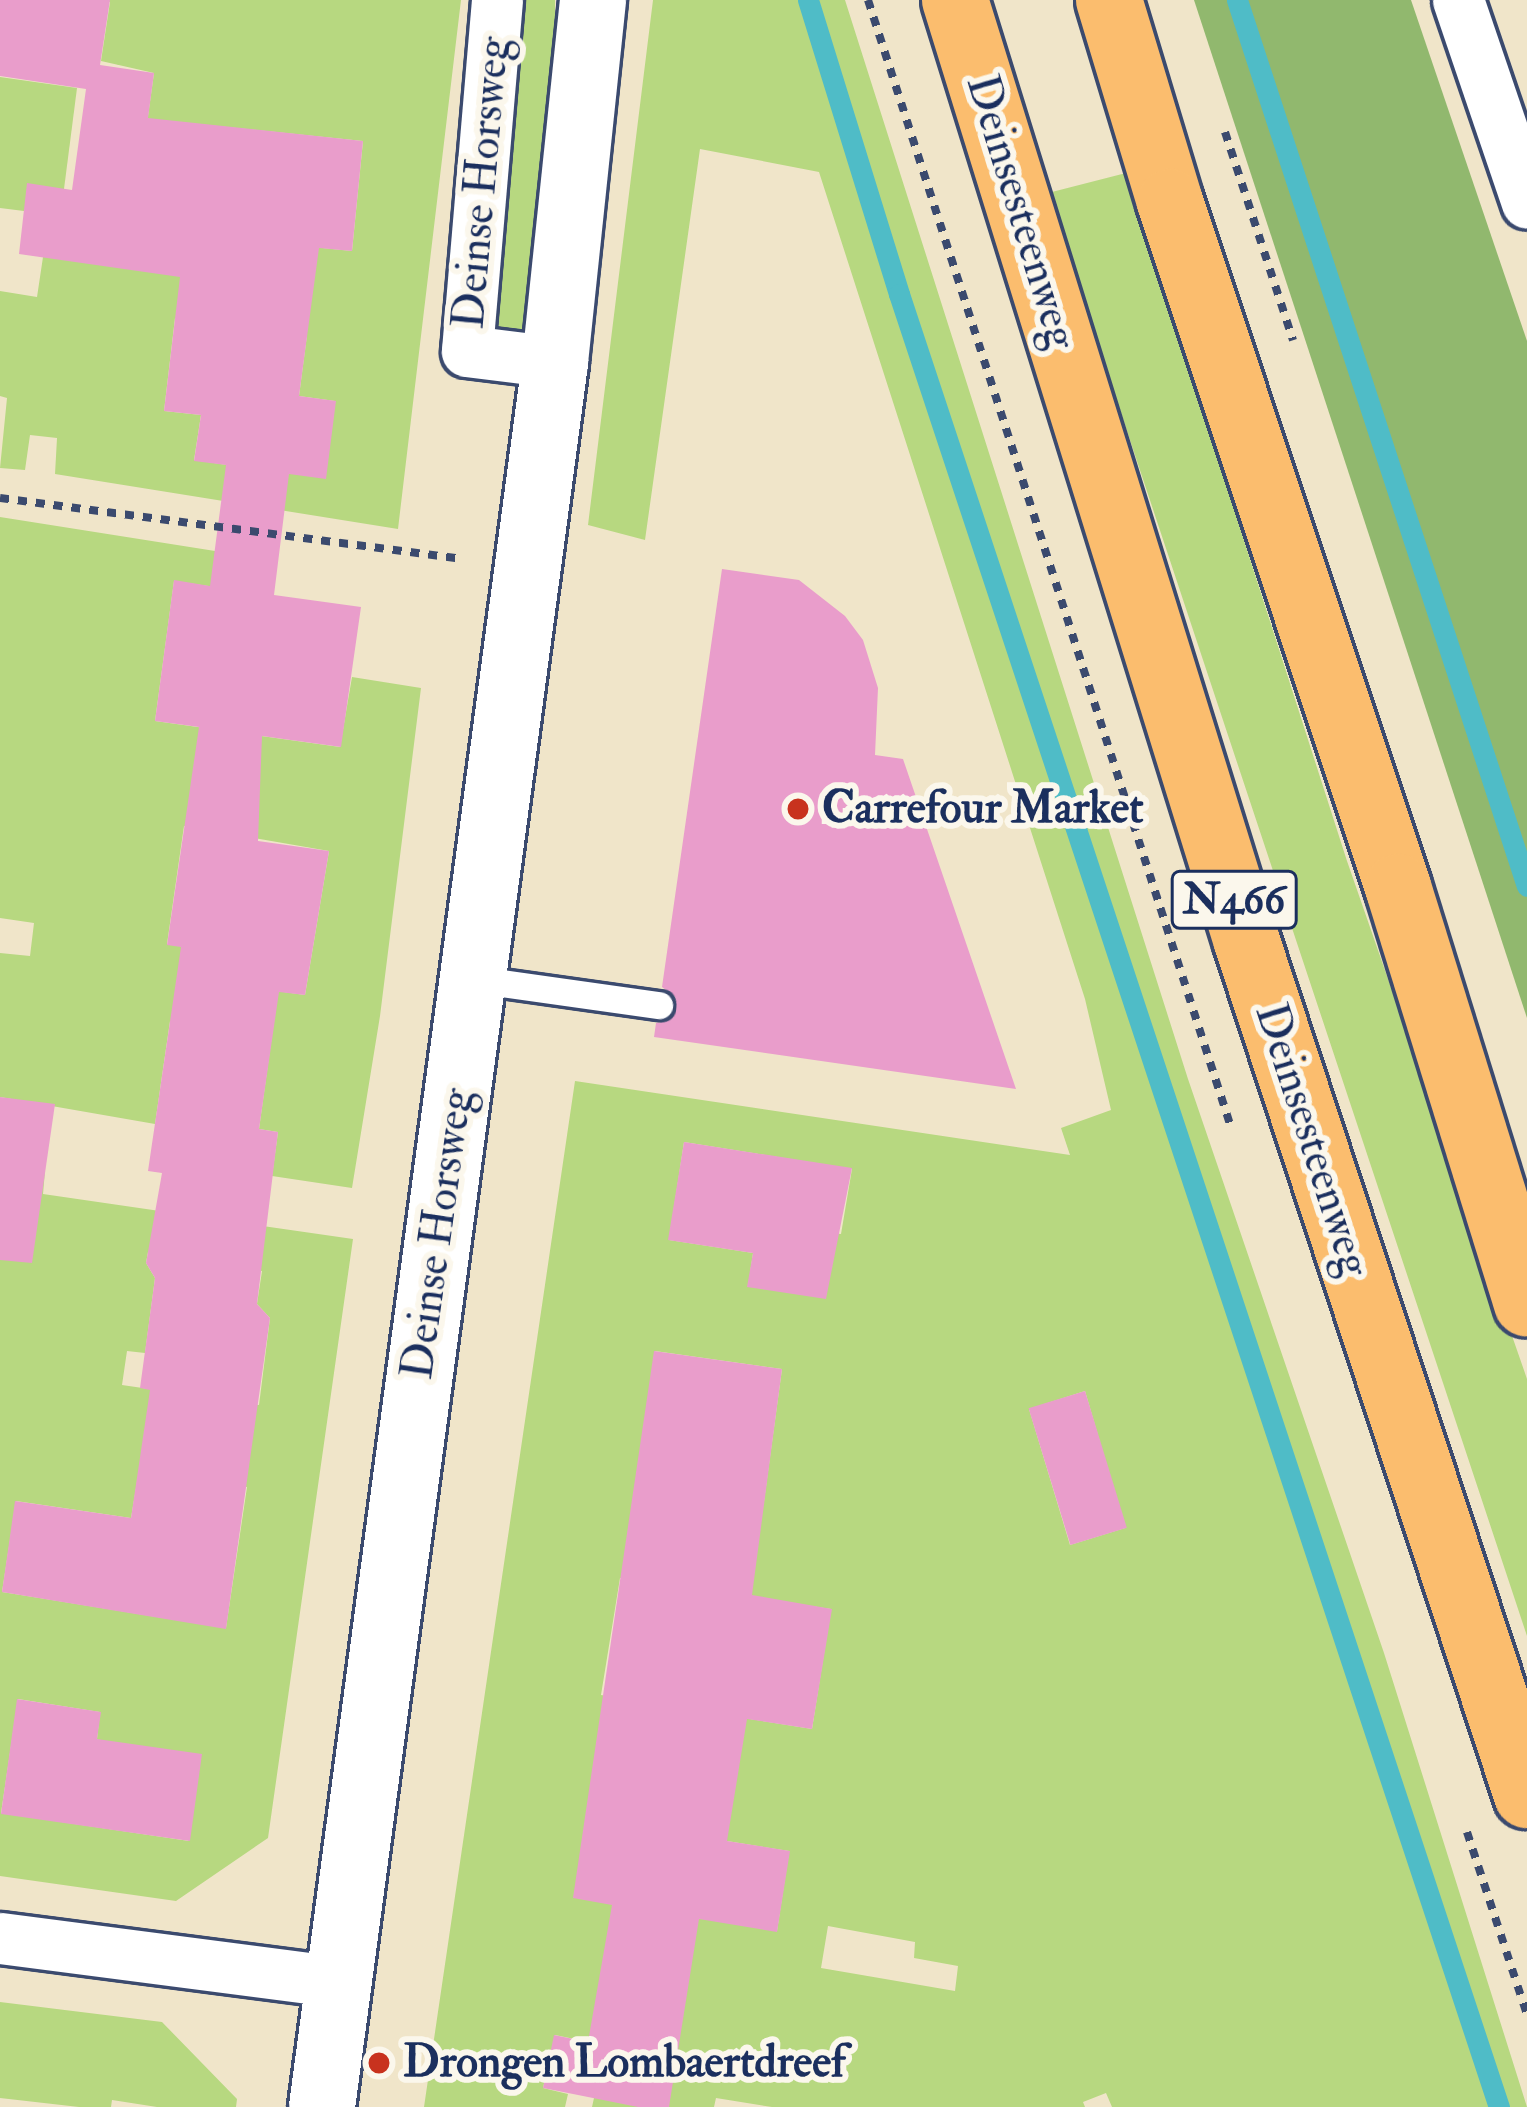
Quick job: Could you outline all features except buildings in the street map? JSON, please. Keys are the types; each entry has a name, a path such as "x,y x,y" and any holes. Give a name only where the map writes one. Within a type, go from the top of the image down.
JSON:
{"highway":[{"name":"Deinsesteenweg","path":"956,0 1247,943 1527,1795"},
{"path":"1109,0 1177,224 1398,887 1527,1304"}],"street":[{"name":"Deinse Horsweg","path":"497,0 467,351 555,362"},
{"name":"Deinse Horsweg","path":"322,2107 555,362 593,0"},
{"path":"1458,0 1527,203"},
{"path":"0,1938 337,1982"}],"lane":[{"path":"472,979 659,1005"}],"path":[{"path":"0,498 528,568"}],"green space":[{"path":"103,0 461,0 398,529 55,474 57,438 30,435 25,470 0,468 7,398 0,396 0,291 37,297 43,257 125,113 148,116 154,73 101,61 110,2","holes":["177,122 363,141 352,251 166,232","175,318 307,335 299,396 335,401 289,474 194,460 201,415 164,411"]},
{"path":"497,0 555,0 555,352 497,352"},
{"path":"653,0 845,0 1188,1079 1384,1653 1527,2107 1112,2107 1106,2093 1083,2102 1085,2107 772,2107 716,2098 714,2107 592,2107 594,2098 647,2054 555,2035 543,2088 568,2094 565,2107 424,2107 575,1081 1070,1155 1061,1128 1111,1110 1085,999 819,172 700,149 645,540 588,525","holes":["684,1142 852,1169 841,1234 814,1231 748,1287 753,1253 669,1240","655,1351 782,1369 764,1501 636,1483","1085,1391 1125,1528 1070,1545 1029,1409","620,1578 831,1609 812,1729 601,1695","595,1764 727,1841 789,1851 777,1931","828,1926 915,1942 914,1958 958,1966 955,1991 821,1968"]},
{"path":"1194,0 1411,0 1527,341 1527,1018"},
{"path":"0,77 77,88 64,189 24,211 0,208"},
{"path":"1126,173 1347,861 1527,1379 1527,1636 1048,193"},
{"path":"0,517 253,557 249,592 174,581 155,721 340,747 352,677 421,688 380,1016 352,1188 272,1176 278,1132 259,1129 272,1035 170,1021 155,1124 0,1097 0,953 30,956 34,923 0,918","holes":["184,826 329,851 305,995 227,984 230,954 167,944"]},
{"path":"0,1165 45,1171 43,1194 353,1239 268,1838 176,1901 0,1876","holes":["148,1252 262,1271 257,1304 270,1318 259,1405 122,1385 127,1351 145,1353 155,1278 146,1263","139,1470 247,1487 226,1628 2,1592 16,1501 131,1518","18,1699 100,1712 97,1739 189,1841 1,1813"]},
{"path":"0,2002 162,2022 237,2099 236,2107 157,2107 112,2100 111,2107 79,2107 0,2098"}],"waterway":[{"path":"808,0 899,294 1499,2107"},
{"path":"1237,0 1527,886"}],"place":[{"name":"Carrefour Market","path":"798,809"},
{"name":"Drongen Lombaertdreef","path":"379,2063"}]}
